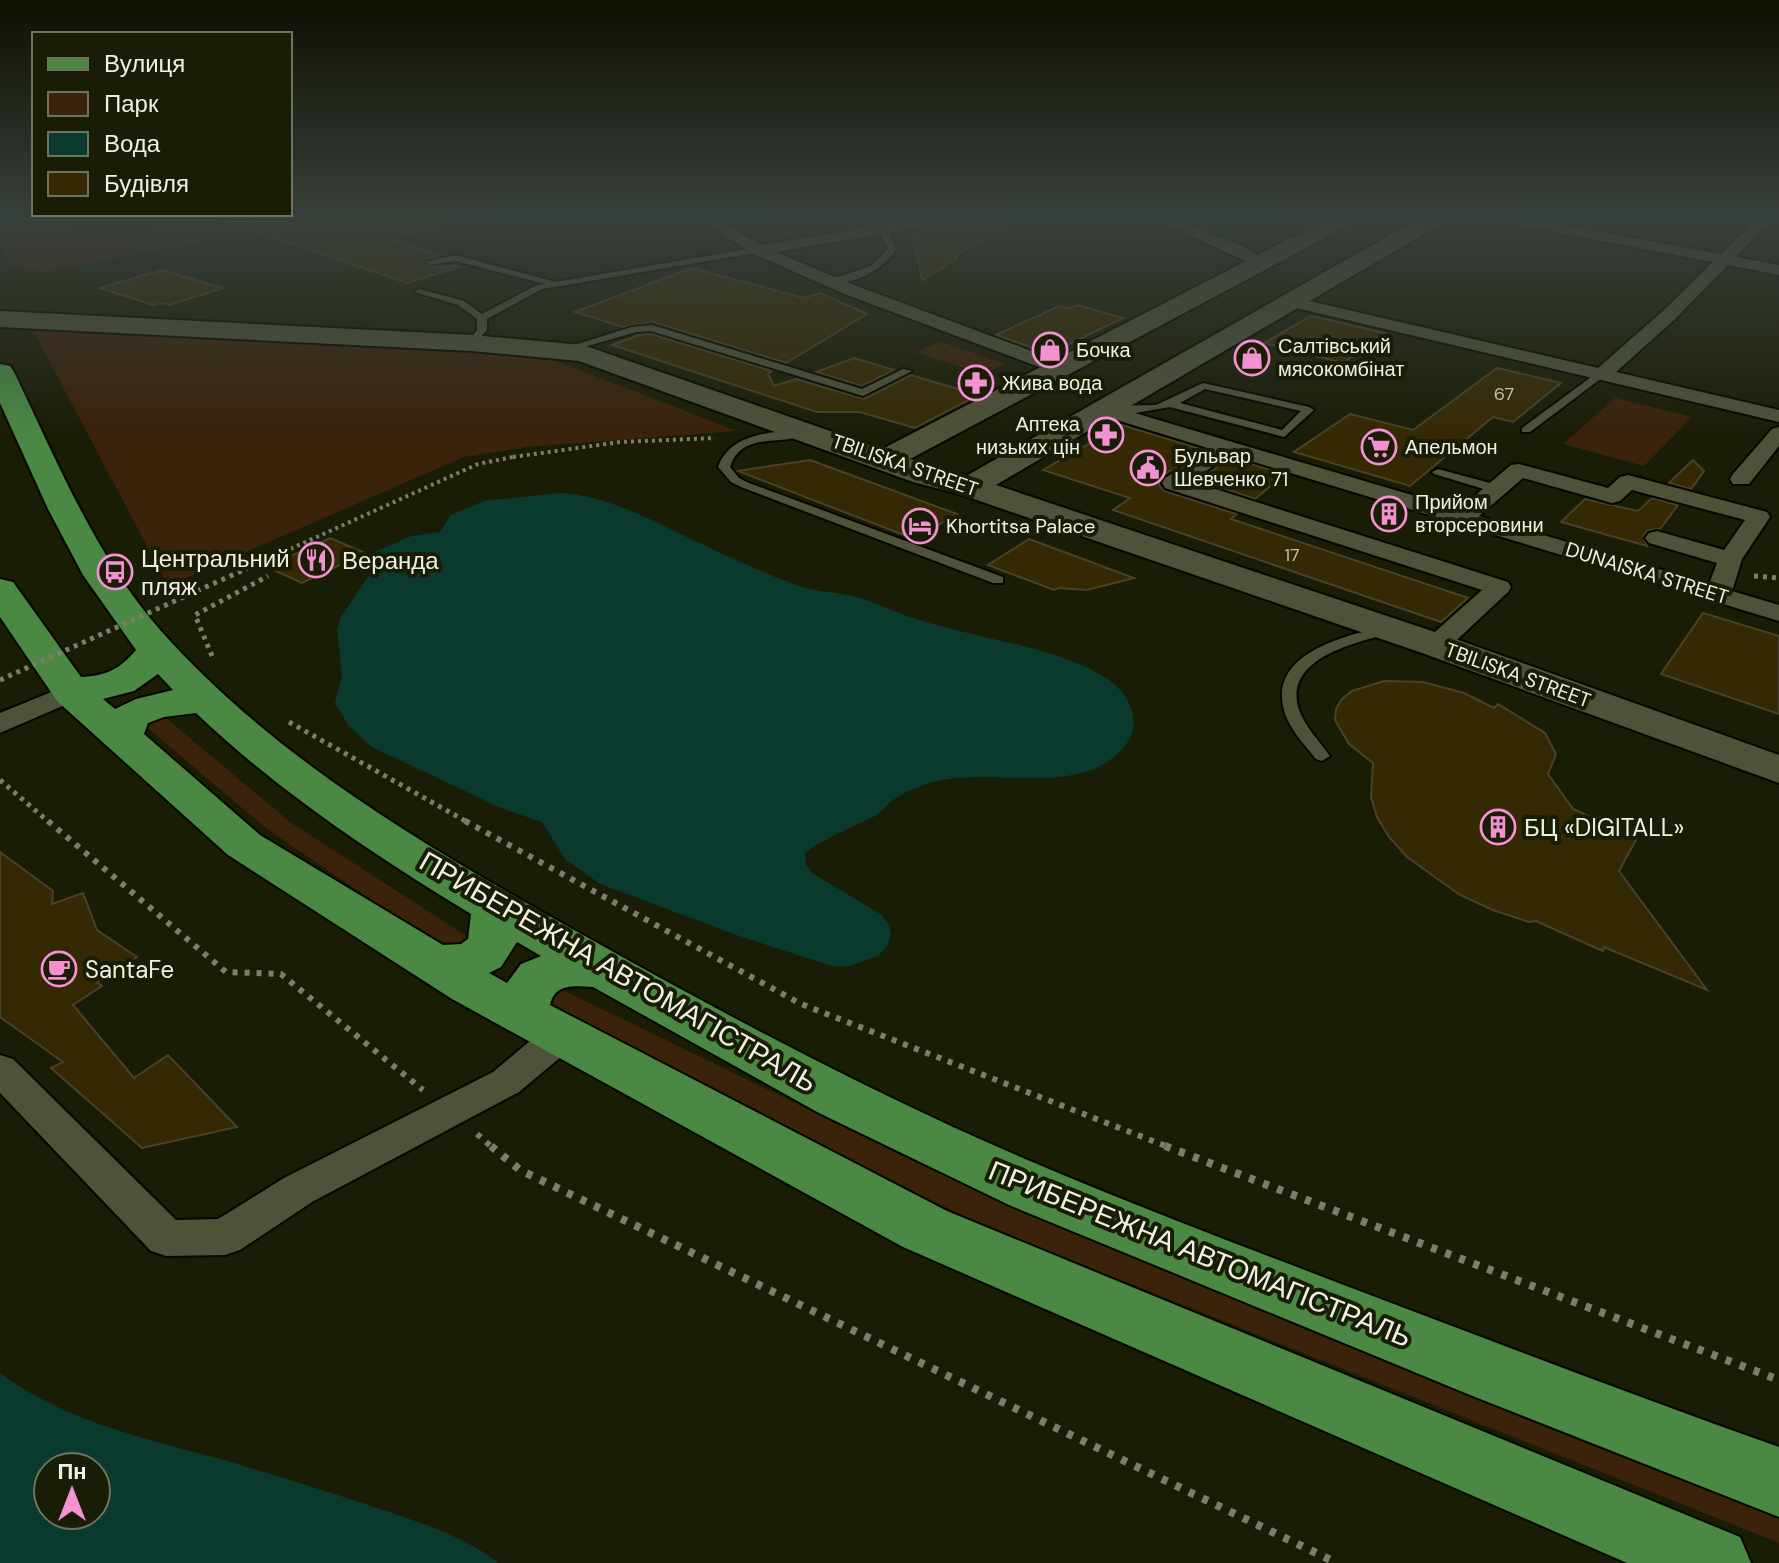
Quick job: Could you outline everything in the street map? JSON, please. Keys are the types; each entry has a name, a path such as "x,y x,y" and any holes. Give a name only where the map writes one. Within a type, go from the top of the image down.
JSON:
{"main road":[{"name":"ПРИБЕРЕЖНА АВТОМАГІСТРАЛЬ","path":"0,372 79,540 112,595 157,649 216,684 289,774 496,907 734,1045 937,1145 1153,1239 1779,1482"},
{"path":"0,590 70,691 244,845 434,963 541,1024 925,1229 1714,1563"},
{"path":"70,691 113,687 129,680 144,669 157,649"},
{"path":"121,737 131,715 216,684"},
{"path":"434,963 470,963 485,954 498,931 496,907"},
{"path":"541,1024 527,987 540,975 554,969 602,969"}],"street":[{"path":"850,289 1062,369"},
{"path":"885,460 1212,289"},
{"path":"970,487 1314,289"},
{"path":"1602,374 1694,289"},
{"path":"1292,302 1779,416"},
{"name":"TBILISKA STREET","path":"0,319 477,330 595,356 885,460 1436,645 1779,770"},
{"name":"DUNAISKA STREET","path":"1101,409 1779,613"},
{"path":"1741,479 1779,433"},
{"path":"1228,447 1173,483 1499,587 1436,645"},
{"path":"1464,517 1519,470 1612,496 1628,482 1759,517 1730,559 1718,594"},
{"path":"1657,538 1730,559"},
{"path":"0,724 70,691"},
{"path":"0,1069 166,1238 225,1237 298,1190 506,1082 541,1024"}],"lane":[{"path":"419,292 461,303 477,330 537,289"},
{"path":"563,350 635,329 652,328 863,393 907,371"},
{"path":"1526,430 1602,374"},
{"path":"1101,409 1133,411 1173,405 1284,434 1309,410 1203,386 1173,405"},
{"path":"809,432 772,435 748,443 729,454 724,467 735,480 745,485 998,580"},
{"path":"1438,472 1497,489"},
{"path":"1322,756 1295,723 1290,706 1290,690 1295,676 1311,657 1336,643 1390,630"}],"path":[{"path":"0,680 478,464 620,442 717,437"},
{"path":"216,684 212,657 195,615 268,576"},
{"path":"282,717 573,881 801,1004 1514,1281 1779,1380"},
{"path":"0,780 226,972 281,974 520,1170 1337,1563"}],"green space":[{"path":"83,328 546,357 737,431 527,447 464,457 168,586 34,332"},
{"path":"940,342 1006,364 982,374 915,352"},
{"path":"1615,398 1692,417 1644,466 1563,444"},
{"path":"154,708 290,822 482,946 458,959 267,829 136,718"},
{"path":"548,983 950,1178 1136,1257 1779,1505 1779,1543 1013,1237 892,1184 532,1003"}],"water":[{"path":"560,493 615,505 796,585 849,595 920,620 1074,662 1109,680 1122,693 1133,717 1131,735 1110,760 1089,771 1041,778 965,777 917,787 893,800 875,816 830,837 805,853 806,864 812,873 882,915 889,925 891,936 878,956 849,966 832,966 739,936 600,884 565,859 542,822 501,808 372,747 348,725 335,703 342,676 337,630 341,617 375,566 375,552 411,536 440,532 451,515 484,501"},
{"path":"0,1373 25,1390 78,1416 413,1520 458,1538 498,1563 0,1563"}],"building":[{"path":"103,289 220,289 170,305 153,305"},
{"path":"636,289 770,289 804,298 820,293 867,314 786,363 653,322 623,327 575,312"},
{"path":"1077,305 1123,318 1049,354 996,335 1059,306 1068,309"},
{"path":"1311,316 1384,333 1343,363 1264,343"},
{"path":"651,334 772,371 768,374 774,386 796,379 864,399 911,375 978,395 915,428 860,412 817,412 612,345"},
{"path":"854,358 894,370 862,386 816,372"},
{"path":"1497,368 1561,383 1513,422 1493,417 1410,486 1294,452 1350,414 1413,430"},
{"path":"1122,425 1204,450 1162,476 1159,485 1164,491 1237,514 1231,519 1468,598 1441,622 1113,510 1130,498 1043,470"},
{"path":"1231,458 1285,474 1255,499 1197,480"},
{"path":"810,460 957,514 914,539 738,471"},
{"path":"1693,460 1704,471 1691,489 1669,483"},
{"path":"1652,498 1678,505 1660,529 1648,530 1643,536 1647,546 1561,522 1585,499 1638,511"},
{"name":"Веранда","path":"330,538 365,553 302,583 267,567"},
{"path":"1029,539 1134,578 1087,590 1054,590 988,565"},
{"path":"1703,613 1779,636 1779,714 1661,674"},
{"name":"БЦ «DIGITALL»","path":"1384,681 1423,682 1464,693 1494,708 1498,704 1545,733 1556,754 1548,774 1573,809 1637,838 1619,871 1707,990 1604,947 1603,951 1536,921 1529,922 1493,910 1460,895 1407,857 1377,817 1371,797 1373,763 1349,744 1335,720 1336,709 1352,691"},
{"path":"0,852 53,891 52,904 83,893 97,930 137,957 97,982 102,986 73,1005 134,1078 168,1055 237,1127 142,1148 51,1068 63,1062 0,1017"}],"place":[{"name":"Бочка","path":"1050,350"},
{"name":"Салтівський мясокомбінат","path":"1252,358"},
{"name":"Жива вода","path":"976,383"},
{"name":"Аптека низьких цін","path":"1106,435"},
{"name":"Апельмон","path":"1379,447"},
{"name":"Бульвар Шевченко 71","path":"1148,468"},
{"name":"Прийом вторсеровини","path":"1389,514"},
{"name":"Khortitsa Palace","path":"920,526"},
{"name":"Веранда","path":"316,560"},
{"name":"Центральний пляж","path":"115,572"},
{"name":"БЦ «DIGITALL»","path":"1498,827"},
{"name":"SantaFe","path":"59,969"}]}
